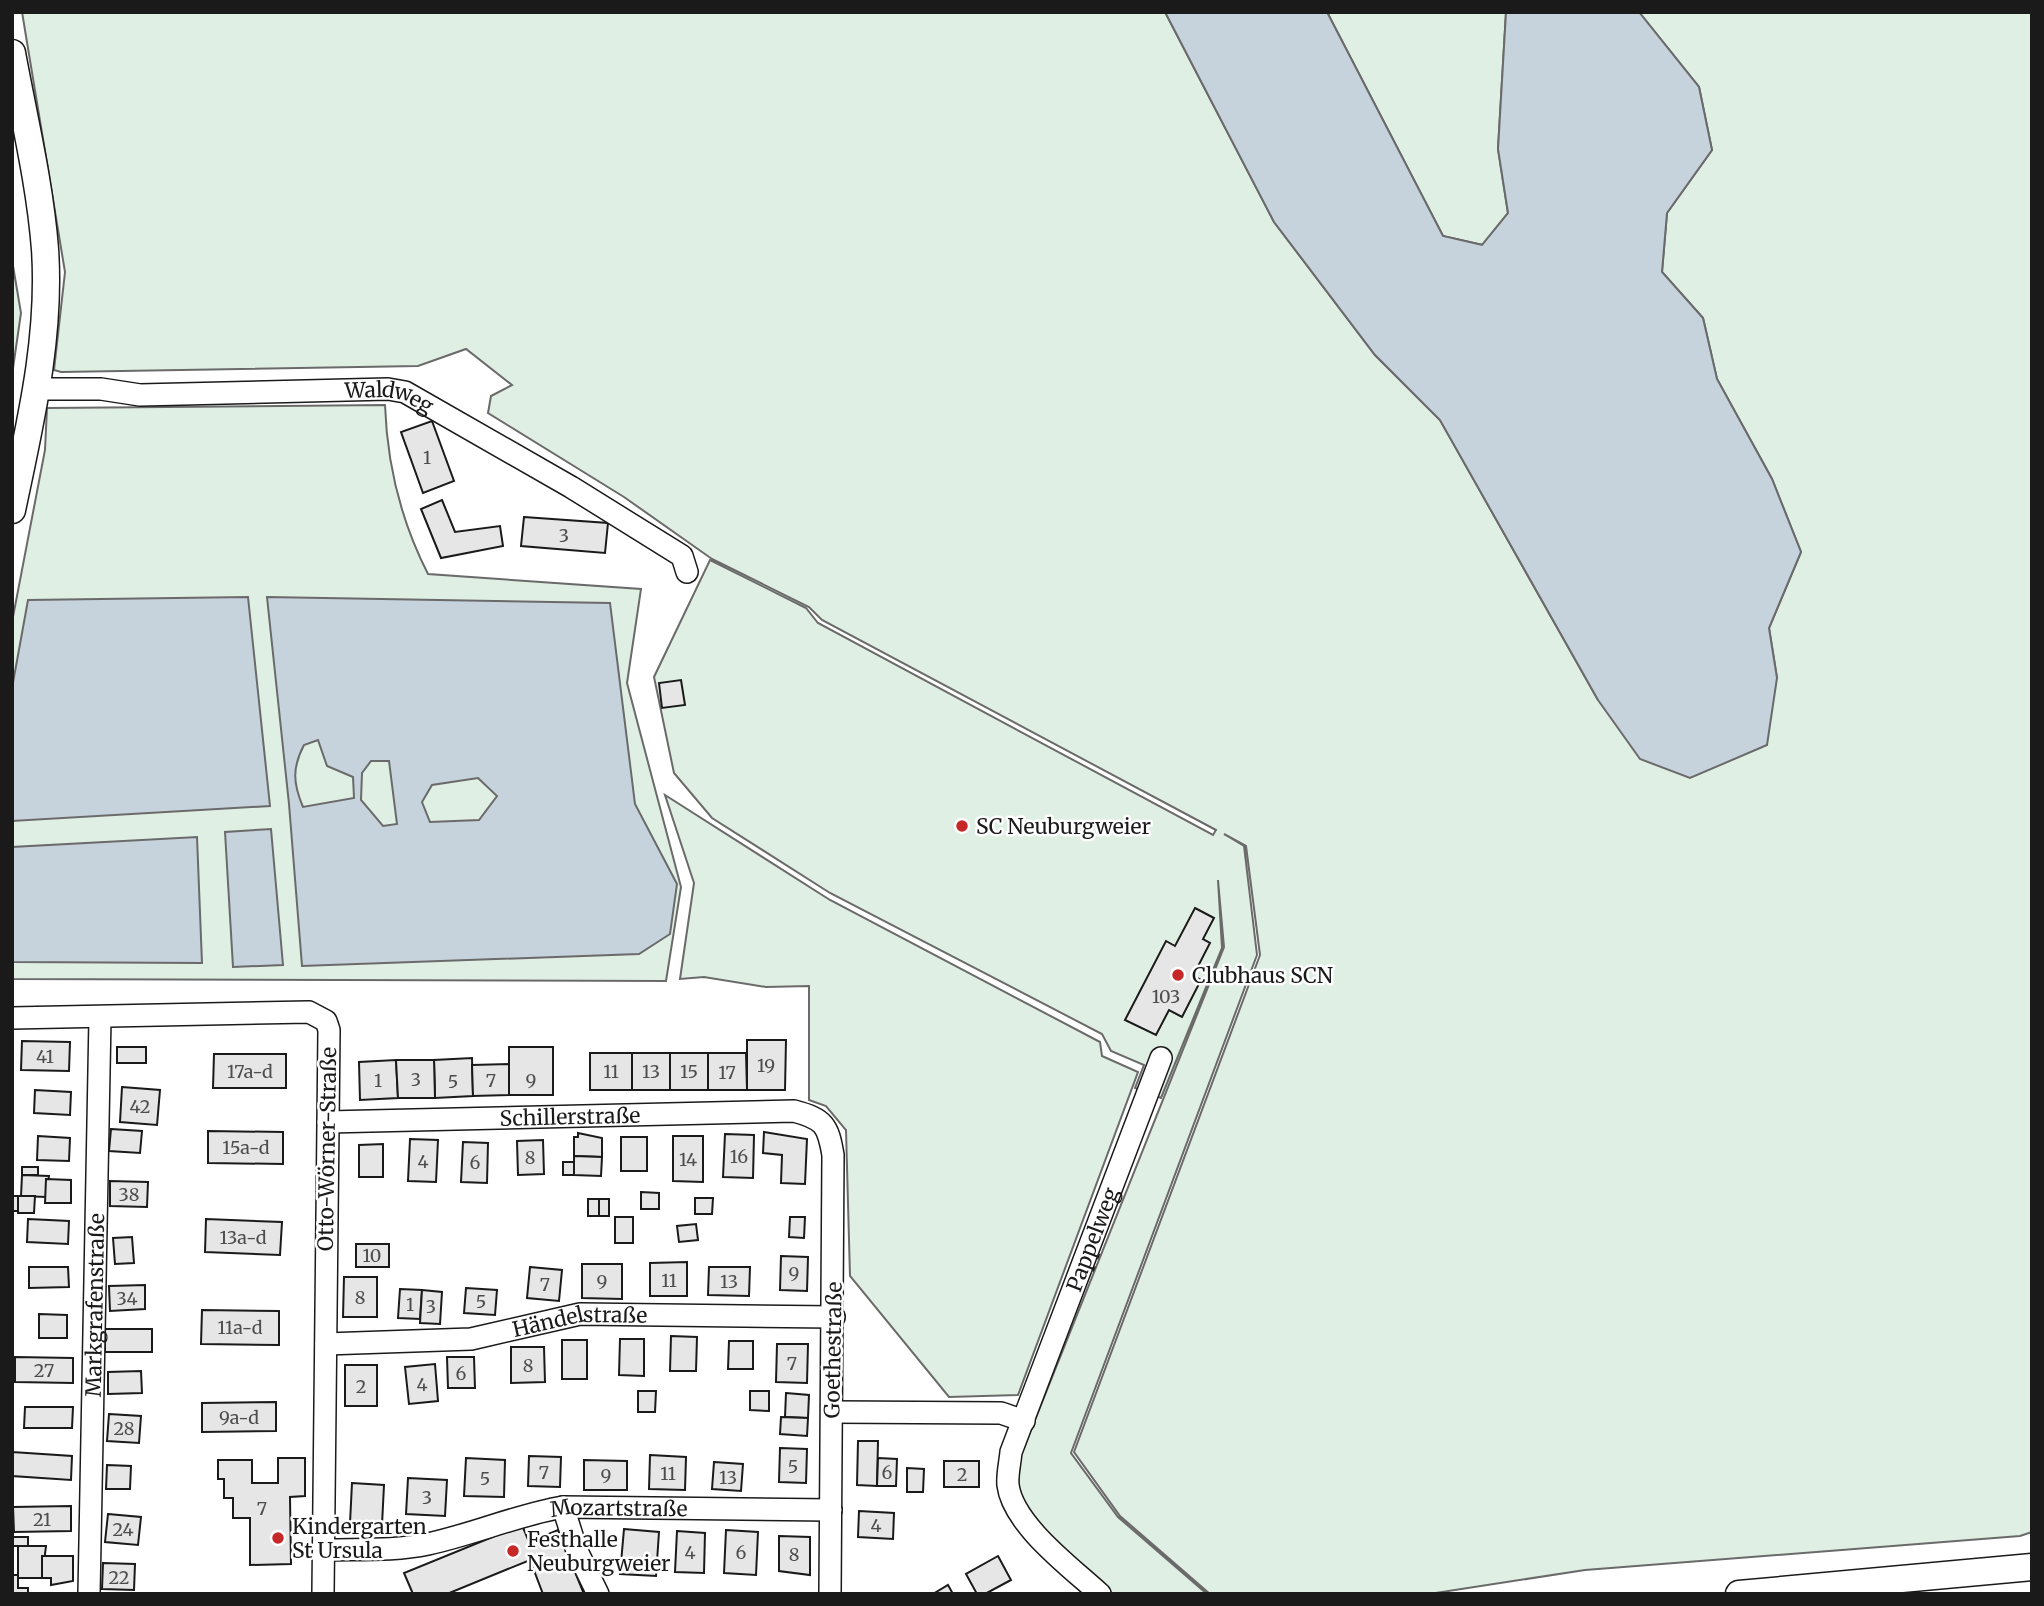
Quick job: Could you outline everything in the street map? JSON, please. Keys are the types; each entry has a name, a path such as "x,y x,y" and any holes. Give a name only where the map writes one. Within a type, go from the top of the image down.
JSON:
{"main road":[{"path":"12,53 45,251 44,327 37,389 12,510"},
{"path":"1739,1594 2032,1567"}],"street":[{"name":"Waldweg","path":"37,389 101,389 140,395 388,389 405,392 571,487 682,556 687,572"},
{"name":"Otto-Wörner-Straße","path":"12,1018 318,1014 326,1021 329,1030 326,1550 323,1594"},
{"name":"Markgrafenstraße","path":"89,1594 100,1017"},
{"name":"Pappelweg","path":"1100,1594 1039,1537 1017,1508 1008,1486 1011,1452 1161,1058"},
{"name":"Schillerstraße","path":"328,1122 794,1111 812,1115"},
{"name":"Goethestraße","path":"812,1115 829,1131 833,1155 834,1317 830,1594"},
{"name":"Händelstraße","path":"326,1344 471,1339 580,1314 834,1317"},
{"path":"832,1412 1001,1413 1024,1421"},
{"path":"563,1507 577,1550 598,1594"},
{"name":"Mozartstraße","path":"326,1550 400,1548 429,1543 528,1513 563,1507 831,1510"}],"green space":[{"path":"22,12 1165,12 1274,222 1375,355 1440,420 1598,700 1777,678 1769,628 1801,552 1772,479 1717,379 1703,318 1662,272 1667,213 1712,150 1699,87 1639,12 2032,12 2032,1532 2020,1536 1585,1570 1429,1594 1210,1594 1120,1516 1074,1452 1260,955 1246,846 1224,834 1244,846 1257,955 1071,1453 1118,1517 1207,1594 1113,1594 1058,1546 1033,1517 1019,1488 1021,1455 1224,947 1218,880 1222,948 1161,1098 1135,1088 1144,1065 1111,1051 1102,1034 830,893 712,818 674,773 654,677 710,560 806,608 818,623 1213,835 1216,830 822,620 809,607 712,559 624,497 488,413 491,396 512,385 466,349 418,366 54,370 65,272"},
{"path":"1327,12 1506,12 1498,149 1508,213 1483,245 1443,236"},
{"path":"12,260 21,313 12,375"},
{"path":"385,405 397,491 410,533 428,574 641,589 627,683 681,887 666,981 12,979 12,622 45,450 47,408"},
{"path":"665,795 830,900 1100,1042 1102,1056 1138,1072 1018,1395 949,1397 850,1276 846,1130 826,1106 809,1100 809,986 766,987 704,977 680,979 694,883"}],"shaded area":[{"path":"1165,12 1327,12 1443,236 1482,245 1508,213 1498,149 1506,12 1639,12 1699,87 1712,150 1667,213 1662,272 1703,318 1717,379 1772,479 1801,552 1769,628 1777,678 1767,745 1690,778 1640,759 1598,700 1440,420 1375,355 1274,222"},
{"path":"248,597 270,806 12,821 12,688 28,600"},
{"path":"267,597 610,603 635,804 677,884 670,934 639,954 302,966 289,804","holes":["318,740 327,766 353,777 354,798 303,807 296,783 297,761 304,745","371,761 389,761 397,824 383,826 361,800 362,773","478,778 497,796 479,820 430,822 422,802 432,785"]},
{"path":"271,829 283,965 233,967 225,832"},
{"path":"197,837 202,963 12,962 12,847"}],"building":[{"path":"432,421 454,481 423,493 401,432"},
{"path":"442,500 455,532 500,526 503,546 441,558 421,509"},
{"path":"524,517 608,523 605,553 521,546"},
{"path":"681,680 685,705 662,708 659,683"},
{"path":"1195,908 1214,918 1203,939 1210,943 1193,976 1201,980 1182,1017 1169,1010 1156,1035 1125,1020 1166,941 1175,946"},
{"path":"747,1040 786,1040 785,1090 747,1090"},
{"path":"22,1041 70,1042 69,1071 21,1070"},
{"path":"117,1047 146,1047 146,1063 117,1063"},
{"path":"509,1047 553,1047 553,1095 509,1095"},
{"path":"590,1053 632,1053 632,1090 590,1090"},
{"path":"632,1053 670,1053 670,1090 632,1090"},
{"path":"670,1053 708,1053 708,1090 670,1090"},
{"path":"708,1053 746,1053 747,1090 708,1090"},
{"path":"214,1054 286,1054 286,1088 213,1088"},
{"path":"472,1058 473,1096 435,1098 434,1060"},
{"path":"396,1060 398,1098 360,1100 359,1062"},
{"path":"396,1060 434,1060 435,1098 398,1098"},
{"path":"509,1064 509,1095 473,1096 472,1065"},
{"path":"122,1087 160,1090 157,1125 120,1122"},
{"path":"35,1090 71,1092 70,1115 34,1113"},
{"path":"111,1129 142,1131 140,1153 109,1151"},
{"path":"208,1131 283,1132 283,1164 208,1163"},
{"path":"764,1132 807,1139 805,1184 781,1183 782,1155 763,1153"},
{"path":"578,1133 602,1138 602,1157 574,1156 574,1137 578,1137"},
{"path":"725,1134 754,1135 753,1178 723,1177"},
{"path":"38,1136 70,1138 69,1161 37,1160"},
{"path":"673,1136 703,1136 703,1182 673,1181"},
{"path":"621,1137 647,1137 647,1171 621,1171"},
{"path":"410,1139 438,1140 436,1182 408,1181"},
{"path":"543,1140 544,1174 518,1175 517,1141"},
{"path":"463,1142 488,1143 487,1183 461,1182"},
{"path":"383,1144 383,1177 359,1177 359,1145"},
{"path":"574,1156 602,1157 601,1176 574,1175"},
{"path":"563,1162 574,1162 574,1175 563,1175"},
{"path":"22,1167 38,1167 38,1175 22,1175"},
{"path":"22,1175 49,1176 46,1197 21,1196"},
{"path":"46,1179 71,1180 71,1203 45,1203"},
{"path":"110,1181 148,1182 147,1207 110,1206"},
{"path":"641,1192 659,1193 659,1209 641,1209"},
{"path":"12,1196 18,1196 18,1211 12,1211"},
{"path":"18,1196 35,1196 34,1213 18,1213"},
{"path":"695,1198 713,1198 712,1214 695,1214"},
{"path":"588,1199 599,1199 599,1216 588,1216"},
{"path":"599,1199 609,1199 609,1216 599,1216"},
{"path":"615,1217 633,1217 633,1243 615,1243"},
{"path":"790,1217 805,1217 804,1238 789,1237"},
{"path":"28,1219 69,1221 68,1244 27,1242"},
{"path":"206,1219 282,1222 280,1255 205,1252"},
{"path":"696,1224 698,1240 679,1242 677,1226"},
{"path":"132,1237 134,1263 115,1264 113,1238"},
{"path":"356,1244 389,1244 389,1267 356,1267"},
{"path":"781,1256 808,1257 807,1291 780,1290"},
{"path":"687,1262 687,1296 650,1296 650,1263"},
{"path":"582,1264 622,1264 622,1299 582,1298"},
{"path":"29,1267 68,1267 69,1287 29,1288"},
{"path":"530,1267 562,1270 559,1301 527,1298"},
{"path":"709,1267 750,1267 749,1296 708,1295"},
{"path":"344,1277 377,1277 377,1317 343,1317"},
{"path":"145,1285 145,1309 110,1311 109,1286"},
{"path":"466,1288 497,1290 495,1315 464,1313"},
{"path":"400,1289 422,1290 420,1319 398,1318"},
{"path":"422,1290 442,1292 440,1324 420,1323"},
{"path":"202,1310 279,1311 279,1345 201,1344"},
{"path":"39,1314 67,1315 67,1338 39,1338"},
{"path":"105,1329 152,1329 152,1352 105,1352"},
{"path":"671,1336 697,1337 696,1371 670,1371"},
{"path":"620,1339 644,1339 644,1376 619,1375"},
{"path":"562,1340 587,1340 587,1379 562,1379"},
{"path":"729,1341 753,1341 753,1369 728,1369"},
{"path":"777,1344 808,1344 807,1383 776,1382"},
{"path":"511,1347 544,1347 545,1382 511,1383"},
{"path":"15,1357 73,1358 73,1383 15,1382"},
{"path":"447,1357 474,1357 475,1388 448,1388"},
{"path":"435,1364 438,1401 409,1404 405,1367"},
{"path":"345,1365 377,1365 377,1406 345,1406"},
{"path":"141,1371 142,1393 108,1394 108,1372"},
{"path":"638,1391 656,1391 655,1412 638,1412"},
{"path":"750,1391 769,1391 769,1411 750,1410"},
{"path":"786,1393 809,1395 808,1418 785,1417"},
{"path":"276,1402 276,1431 202,1432 202,1403"},
{"path":"25,1407 73,1407 72,1428 24,1428"},
{"path":"109,1414 141,1416 139,1443 107,1441"},
{"path":"781,1417 808,1418 807,1436 780,1434"},
{"path":"858,1441 878,1441 877,1486 857,1485"},
{"path":"780,1448 807,1449 806,1483 779,1482"},
{"path":"12,1452 72,1456 71,1480 12,1476"},
{"path":"650,1455 686,1457 685,1490 649,1489"},
{"path":"529,1456 561,1457 560,1487 528,1486"},
{"path":"278,1458 305,1458 305,1496 290,1497 291,1564 250,1565 250,1518 233,1518 233,1498 224,1498 224,1479 218,1479 218,1460 252,1460 252,1483 278,1483"},
{"path":"466,1458 505,1460 504,1497 464,1496"},
{"path":"878,1458 897,1459 896,1486 877,1486"},
{"path":"584,1460 627,1461 627,1490 584,1490"},
{"path":"944,1461 979,1461 979,1487 944,1487"},
{"path":"714,1462 743,1464 741,1491 712,1489"},
{"path":"107,1465 131,1466 130,1489 106,1489"},
{"path":"907,1468 924,1469 923,1492 907,1492"},
{"path":"408,1478 447,1480 445,1516 406,1514"},
{"path":"352,1483 384,1485 382,1525 350,1523"},
{"path":"71,1506 71,1531 14,1532 13,1507"},
{"path":"859,1511 894,1513 893,1539 858,1537"},
{"path":"108,1514 141,1517 138,1545 105,1542"},
{"name":"Festhalle Neuburgweier","path":"522,1525 529,1542 558,1530 584,1594 543,1594 530,1560 447,1594 413,1594 404,1573"},
{"path":"624,1529 659,1532 656,1576 620,1574"},
{"path":"726,1530 758,1532 756,1575 724,1573"},
{"path":"677,1531 705,1533 704,1573 675,1572"},
{"path":"779,1536 810,1537 810,1575 779,1571"},
{"path":"12,1537 28,1537 28,1546 12,1546"},
{"path":"18,1546 46,1546 42,1578 18,1578"},
{"path":"42,1556 73,1556 73,1581 51,1585 51,1578 42,1578"},
{"path":"998,1556 1011,1580 985,1594 977,1594 966,1574"},
{"path":"103,1563 135,1564 134,1590 102,1589"},
{"path":"12,1575 18,1575 18,1588 28,1588 28,1594 12,1594"},
{"path":"948,1585 953,1594 933,1594"}],"place":[{"name":"SC Neuburgweier","path":"962,826"},
{"name":"Clubhaus SCN","path":"1178,975"},
{"name":"Kindergarten St Ursula","path":"278,1538"},
{"name":"Festhalle Neuburgweier","path":"513,1551"}]}
